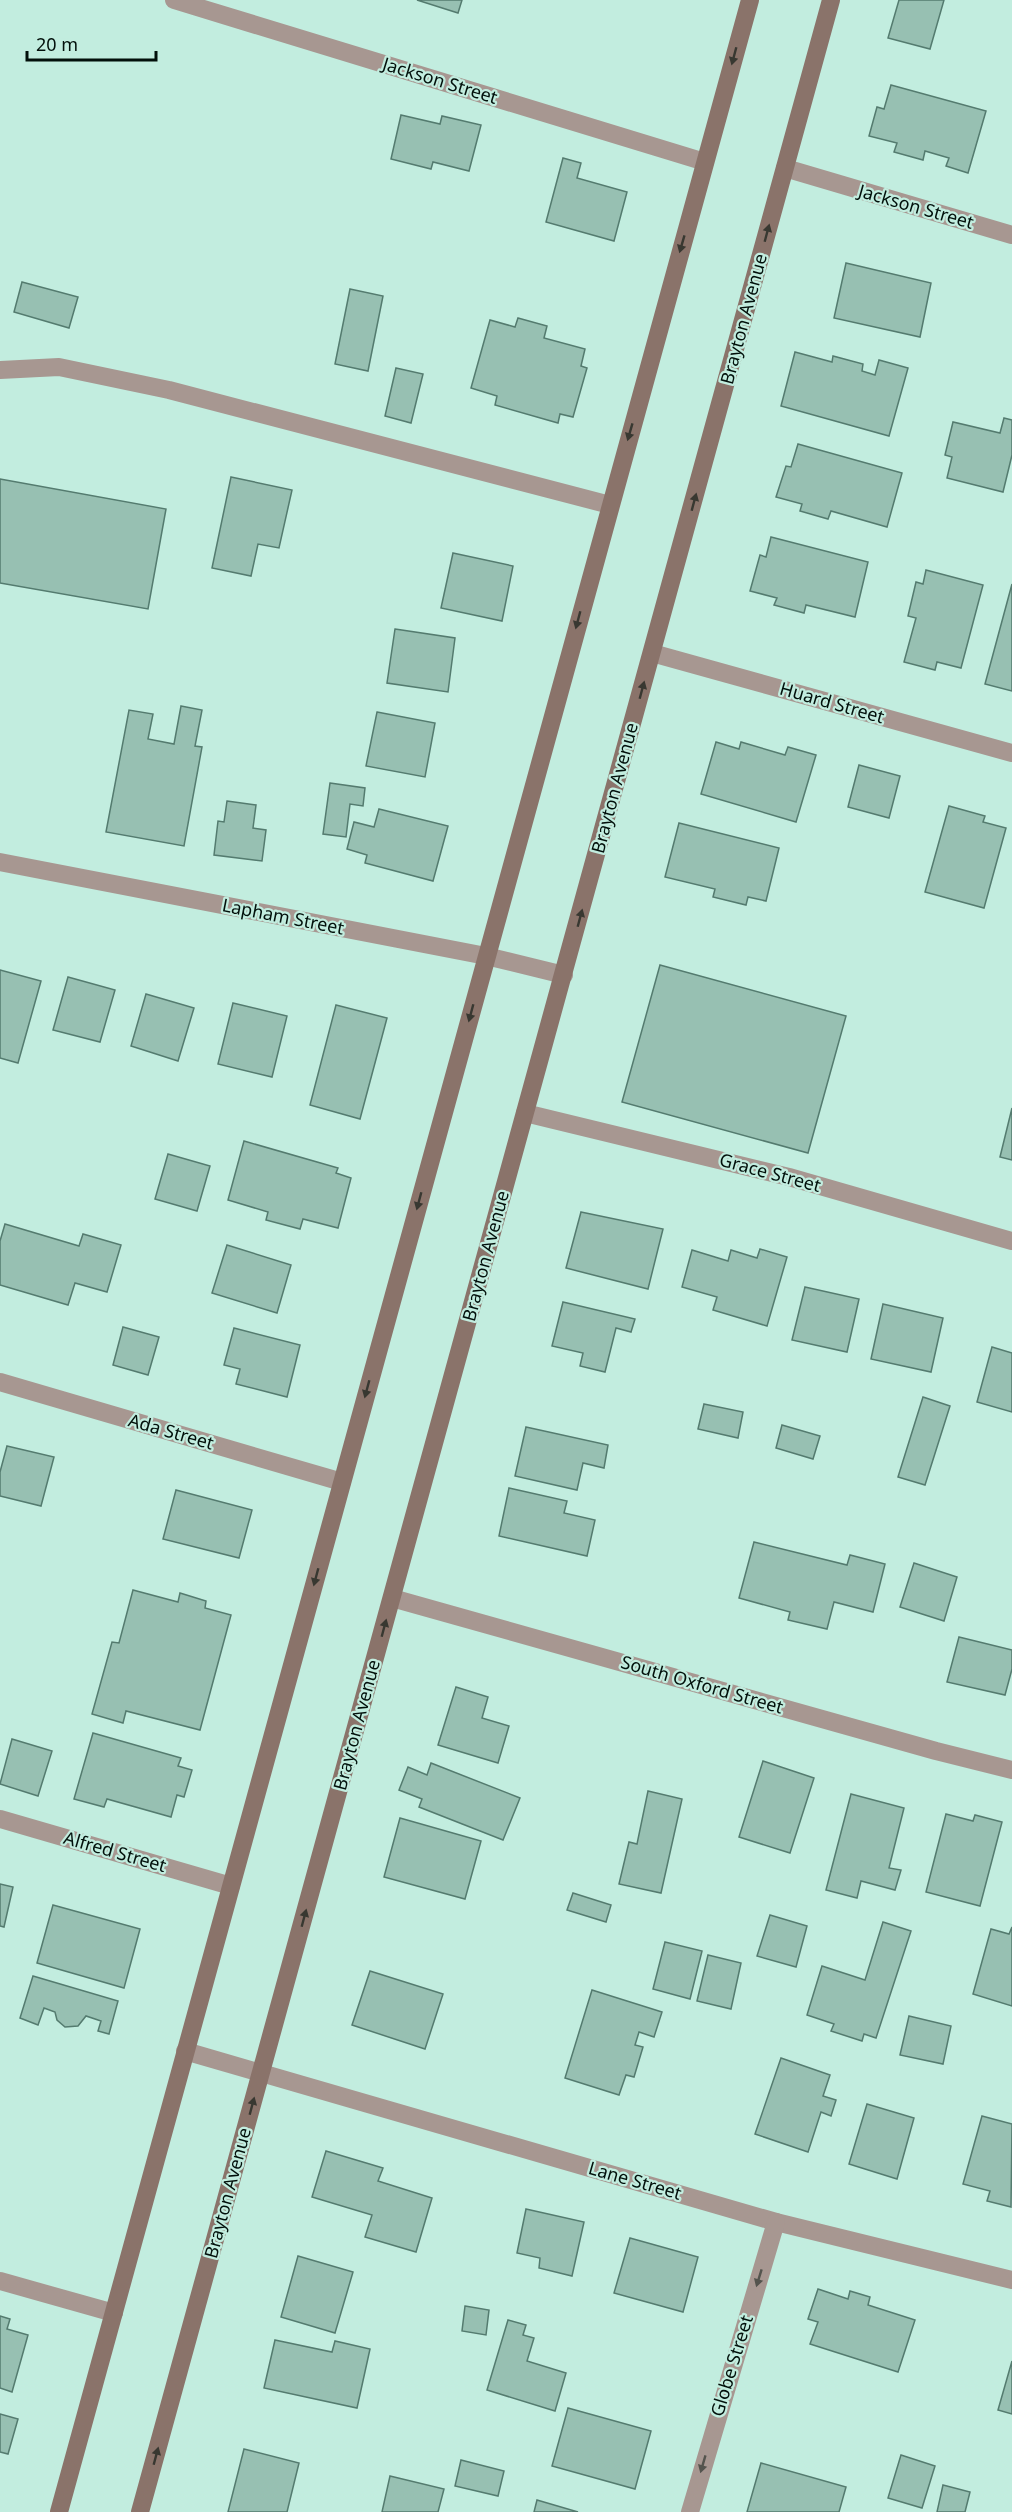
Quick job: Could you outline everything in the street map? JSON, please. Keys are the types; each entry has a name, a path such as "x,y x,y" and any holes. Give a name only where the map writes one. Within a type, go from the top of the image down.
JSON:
{"main road":[{"path":"59,2512 750,0"},
{"name":"Brayton Avenue","path":"140,2512 831,0"}],"street":[{"name":"Jackson Street","path":"174,0 705,162"},
{"name":"Jackson Street","path":"785,168 1012,235"},
{"path":"0,370 59,367 169,390 610,505"},
{"name":"Huard Street","path":"652,653 1012,753"},
{"name":"Lapham Street","path":"0,862 486,956 564,975"},
{"name":"Grace Street","path":"525,1113 789,1177 1012,1241"},
{"name":"Ada Street","path":"0,1382 342,1482"},
{"name":"South Oxford Street","path":"392,1598 924,1748 1012,1770"},
{"name":"Alfred Street","path":"0,1819 231,1886"},
{"name":"Lane Street","path":"185,2051 776,2222 1012,2280"},
{"name":"Globe Street","path":"690,2512 776,2222"},
{"path":"0,2281 114,2313"}],"building":[{"path":"417,0 462,0 458,13"},
{"path":"899,0 944,0 930,49 888,38"},
{"path":"891,85 986,111 968,173 946,166 949,158 925,151 923,160 894,152 897,143 869,136 877,107 884,109"},
{"path":"401,115 440,124 442,116 481,125 469,171 433,162 431,169 391,159"},
{"path":"563,158 581,163 577,178 627,192 614,241 546,222"},
{"path":"846,263 931,283 920,337 834,318"},
{"path":"22,282 78,297 69,328 14,312"},
{"path":"350,289 383,296 368,371 335,364"},
{"path":"518,318 547,326 544,338 585,349 581,366 587,368 573,417 560,414 558,423 495,405 497,396 471,388 490,320 515,327"},
{"path":"795,352 832,362 833,356 863,364 862,371 875,375 879,360 908,368 889,436 781,406"},
{"path":"396,368 423,374 411,423 385,416"},
{"path":"1004,418 1012,420 1012,455 1003,492 947,478 952,457 945,455 953,422 1000,433"},
{"path":"798,444 902,473 887,527 831,511 828,519 800,511 802,504 776,497 786,466 791,467"},
{"path":"231,477 292,490 279,548 258,544 251,576 212,568"},
{"path":"0,479 166,509 148,609 0,583"},
{"path":"771,537 868,562 855,617 806,605 804,613 774,605 777,598 750,591 760,555 766,557"},
{"path":"453,553 513,566 502,621 441,608"},
{"path":"926,570 983,585 961,668 937,662 935,670 904,662 916,618 908,616 916,582 923,584"},
{"path":"1012,584 1012,691 985,684"},
{"path":"395,629 455,638 448,692 387,683"},
{"path":"181,706 202,710 195,746 202,747 184,846 106,832 129,710 153,714 148,739 174,744"},
{"path":"377,712 435,723 425,777 366,766"},
{"path":"716,742 739,749 741,742 785,755 788,747 816,755 796,822 701,794"},
{"path":"859,765 900,776 889,818 848,807"},
{"path":"330,783 365,788 363,806 350,804 346,837 323,834"},
{"path":"227,801 256,805 253,828 266,830 262,861 214,855 218,821 224,822"},
{"path":"949,806 985,816 983,822 1006,828 984,908 925,892"},
{"path":"379,809 448,826 433,881 365,863 367,855 347,849 354,822 374,827"},
{"path":"679,823 779,848 766,901 748,897 746,905 713,897 715,889 665,877"},
{"path":"660,965 846,1016 808,1153 622,1102"},
{"path":"0,970 41,981 18,1063 0,1058"},
{"path":"68,977 115,990 100,1042 53,1030"},
{"path":"146,994 194,1008 178,1061 131,1046"},
{"path":"233,1003 287,1016 272,1077 218,1064"},
{"path":"336,1005 387,1018 360,1119 310,1105"},
{"path":"1012,1108 1012,1160 1000,1157"},
{"path":"244,1141 338,1168 336,1173 351,1178 338,1228 303,1219 300,1229 266,1220 268,1212 228,1200"},
{"path":"168,1154 210,1166 197,1211 155,1199"},
{"path":"581,1212 663,1229 648,1289 566,1268"},
{"path":"5,1224 79,1246 83,1234 121,1245 107,1292 75,1283 68,1305 0,1285 0,1241"},
{"path":"227,1245 291,1265 277,1313 212,1293"},
{"path":"760,1249 787,1257 767,1326 713,1310 717,1297 682,1287 692,1250 728,1261 731,1250 757,1258"},
{"path":"805,1287 859,1299 847,1352 792,1340"},
{"path":"563,1302 635,1319 631,1332 616,1328 605,1372 580,1366 583,1353 552,1346"},
{"path":"883,1304 943,1318 931,1372 871,1359"},
{"path":"123,1327 159,1337 148,1375 113,1365"},
{"path":"234,1328 300,1345 287,1397 236,1384 240,1369 224,1365"},
{"path":"992,1347 1012,1353 1012,1412 977,1402"},
{"path":"923,1397 950,1406 925,1485 898,1477"},
{"path":"704,1404 743,1412 738,1438 698,1429"},
{"path":"782,1425 820,1436 813,1459 776,1448"},
{"path":"526,1427 608,1445 604,1468 583,1463 577,1490 515,1476"},
{"path":"7,1446 54,1457 41,1506 0,1496 0,1472"},
{"path":"509,1488 567,1501 564,1513 595,1520 587,1556 499,1536"},
{"path":"176,1490 252,1510 239,1558 163,1539"},
{"path":"754,1542 847,1565 850,1555 885,1564 873,1612 834,1602 827,1629 788,1620 790,1612 739,1598"},
{"path":"914,1563 957,1577 944,1621 900,1607"},
{"path":"133,1590 178,1602 180,1593 206,1601 205,1608 231,1615 200,1730 126,1711 123,1723 92,1714 112,1642 119,1643"},
{"path":"959,1637 1012,1650 1012,1669 1005,1695 947,1682"},
{"path":"456,1687 488,1697 482,1718 509,1726 498,1763 438,1745"},
{"path":"93,1733 181,1758 178,1766 192,1770 184,1797 177,1795 171,1817 107,1799 104,1807 74,1799"},
{"path":"12,1739 52,1751 38,1796 0,1784"},
{"path":"763,1761 814,1778 790,1853 739,1837"},
{"path":"431,1763 520,1798 503,1840 419,1807 422,1799 399,1790 408,1767 427,1775"},
{"path":"648,1791 682,1799 661,1893 619,1884 629,1842 637,1844"},
{"path":"851,1794 904,1808 889,1868 901,1870 895,1890 861,1881 857,1898 826,1890"},
{"path":"946,1814 973,1821 975,1815 1002,1822 980,1906 926,1892"},
{"path":"400,1818 481,1841 465,1899 384,1877"},
{"path":"0,1884 13,1887 4,1927 0,1926"},
{"path":"573,1893 611,1905 606,1922 567,1910"},
{"path":"53,1905 140,1929 124,1988 37,1963"},
{"path":"770,1915 807,1926 796,1967 757,1956"},
{"path":"883,1922 911,1931 876,2038 864,2034 862,2041 831,2031 834,2024 807,2015 822,1966 865,1980"},
{"path":"1012,1927 1012,2006 973,1994 991,1929 1009,1934"},
{"path":"665,1942 702,1951 690,1999 653,1989"},
{"path":"708,1955 741,1963 731,2009 697,2001"},
{"path":"370,1971 443,1994 425,2049 352,2025"},
{"path":"33,1976 118,2001 109,2034 98,2031 101,2021 86,2016 78,2026 65,2027 57,2020 55,2012 44,2008 38,2025 20,2018"},
{"path":"592,1990 662,2012 654,2037 639,2032 635,2045 643,2047 634,2077 626,2075 619,2095 565,2078"},
{"path":"909,2016 951,2026 943,2064 900,2055"},
{"path":"781,2058 830,2075 823,2096 836,2100 831,2116 821,2112 808,2152 755,2134"},
{"path":"867,2104 914,2118 897,2179 849,2164"},
{"path":"982,2116 1012,2124 1011,2207 987,2201 990,2191 963,2184"},
{"path":"326,2151 383,2168 378,2181 432,2198 416,2252 365,2237 372,2215 312,2197"},
{"path":"526,2209 584,2222 572,2276 539,2268 540,2258 517,2253"},
{"path":"630,2238 698,2257 683,2312 614,2293"},
{"path":"298,2256 353,2272 335,2333 281,2317"},
{"path":"818,2289 848,2299 850,2291 870,2297 868,2305 915,2320 898,2372 810,2344 818,2322 808,2319"},
{"path":"465,2306 489,2310 486,2335 462,2331"},
{"path":"0,2316 10,2319 7,2329 28,2335 12,2392 0,2388"},
{"path":"508,2320 526,2325 523,2335 534,2338 527,2361 566,2373 555,2411 487,2390"},
{"path":"275,2340 332,2352 335,2341 370,2349 357,2408 264,2388"},
{"path":"1012,2361 1012,2414 998,2410"},
{"path":"568,2408 651,2431 635,2489 552,2466"},
{"path":"0,2414 18,2419 8,2454 0,2452"},
{"path":"244,2449 299,2463 287,2512 228,2512"},
{"path":"901,2455 935,2466 922,2508 888,2498"},
{"path":"461,2460 504,2471 498,2496 455,2486"},
{"path":"761,2463 846,2487 839,2512 747,2512"},
{"path":"390,2476 444,2489 438,2512 382,2512"},
{"path":"943,2485 970,2492 965,2512 937,2512"},
{"path":"537,2500 578,2512 534,2512"}]}
